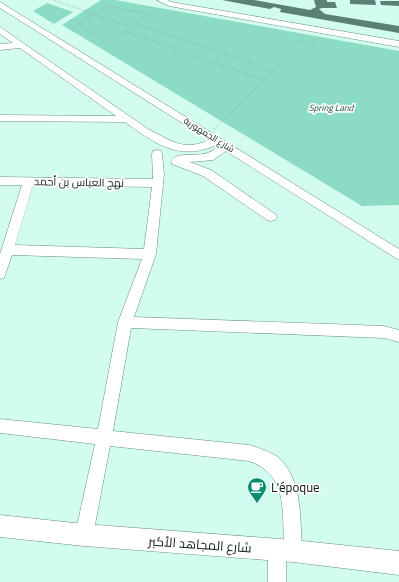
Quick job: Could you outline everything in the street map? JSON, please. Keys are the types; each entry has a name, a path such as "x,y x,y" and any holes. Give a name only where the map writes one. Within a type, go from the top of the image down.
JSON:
{"main road":[{"name":"شارع المجاهد الأكبر","path":"0,526 84,535 285,550 399,563"}],"street":[{"name":"شارع الجمهورية","path":"4,0 20,15"},
{"path":"161,0 169,4 399,44"},
{"name":"شارع الجمهورية","path":"0,4 20,15 399,255"},
{"path":"0,30 144,132 180,149 203,148 218,140"},
{"path":"0,47 21,45"},
{"path":"0,118 125,119"},
{"path":"144,132 157,152 168,162 210,157 218,140"},
{"path":"84,535 104,438 124,322 150,254 159,179 157,152 159,146 171,145"},
{"path":"159,179 168,165 176,161 178,156 171,145"},
{"path":"176,161 207,173 271,217"},
{"name":"نهج العباس بن أحمد","path":"0,181 159,179"},
{"path":"0,274 29,181"},
{"path":"8,250 150,254"},
{"path":"124,322 384,332 399,336"},
{"path":"0,426 249,453 263,458 274,465 282,476 291,513 285,550 277,582"}],"path":[{"path":"53,0 131,27"},
{"path":"106,6 149,14 136,23 110,44 79,24 106,6"},
{"path":"136,23 273,71"},
{"path":"218,140 264,80 299,40 313,44 320,31"},
{"path":"126,32 264,80"}],"green space":[{"name":"Spring Land","path":"101,0 115,0 399,51 399,205 362,206 62,25"},
{"path":"47,3 73,12 54,24 33,11"}],"building":[{"path":"222,0 254,0 310,10 316,7 314,0 327,0 327,2 335,2 337,8 319,9 325,14 399,26 399,33 280,12 281,9 274,7 270,9"},
{"path":"350,0 375,0 376,5 350,4"},
{"path":"380,1 399,1 399,6 381,5"}],"place":[{"name":"L'époque","path":"257,504"}]}
